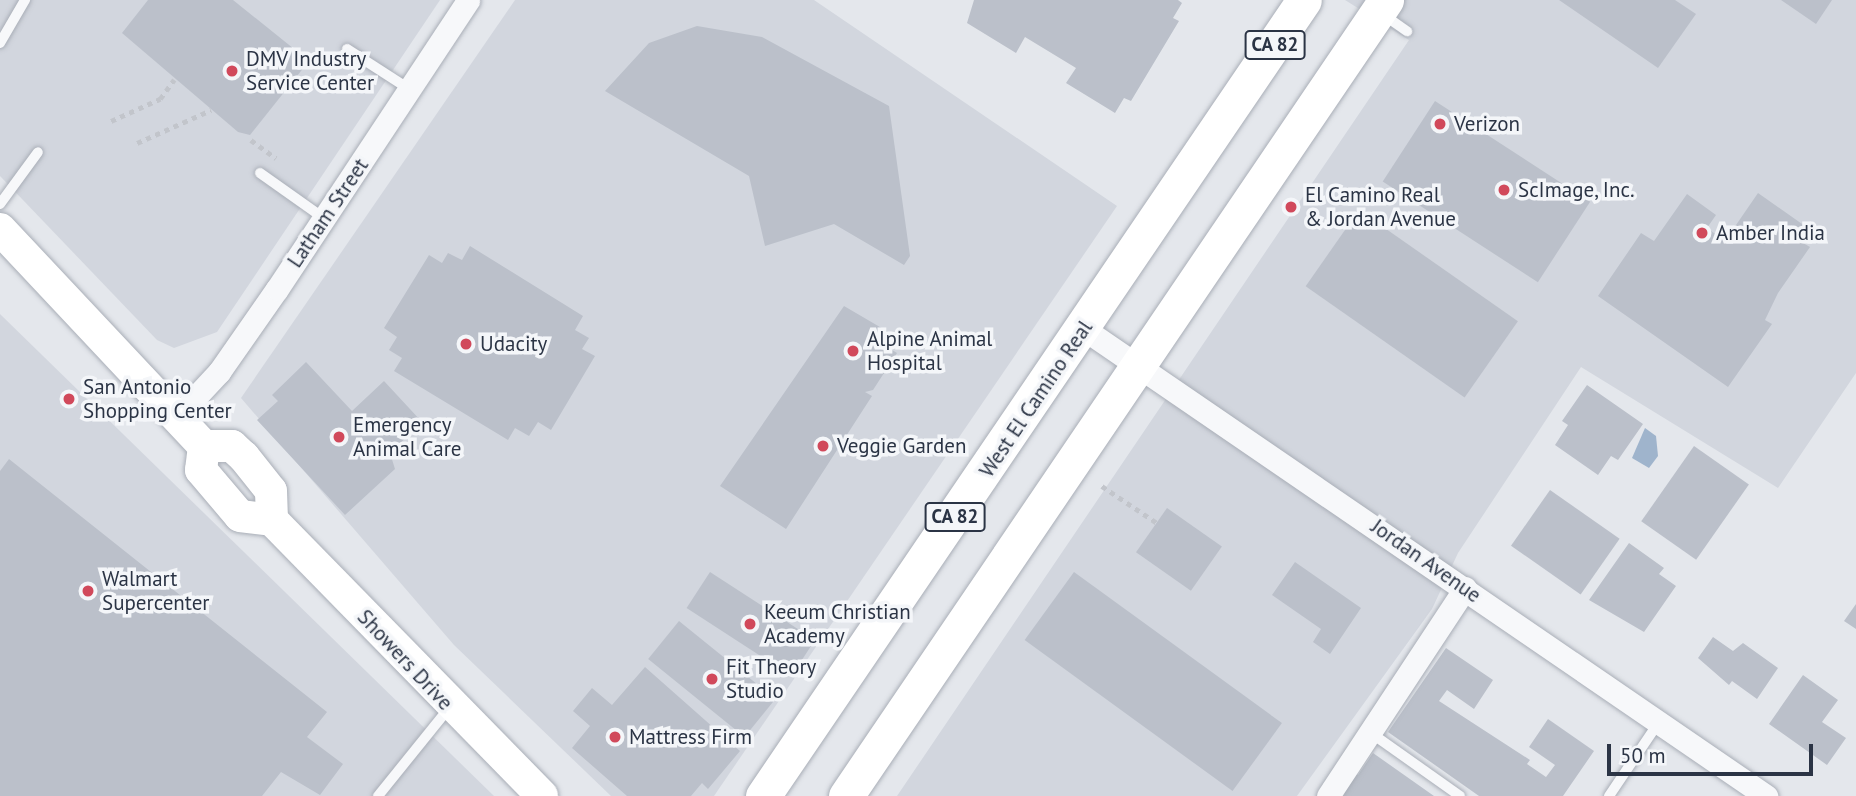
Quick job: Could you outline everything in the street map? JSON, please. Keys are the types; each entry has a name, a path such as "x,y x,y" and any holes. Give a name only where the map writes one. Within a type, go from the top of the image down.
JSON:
{"main road":[{"name":"West El Camino Real","path":"764,796 1084,329 1304,0"},
{"path":"846,796 1382,6"}],"street":[{"name":"Latham Street","path":"177,417 219,372 326,219 468,0"},
{"path":"0,229 204,446 232,446 244,457 271,491 272,520 240,516 201,470 204,446"},
{"name":"Jordan Avenue","path":"1084,329 1140,364 1766,796"},
{"name":"Showers Drive","path":"272,520 449,708 542,796"},
{"path":"1328,796 1465,588"}],"lane":[{"path":"0,43 25,0"},
{"path":"1382,6 1407,31"},
{"path":"347,49 409,89"},
{"path":"0,204 38,152"},
{"path":"260,173 326,219"},
{"path":"377,796 449,708"},
{"path":"1609,796 1659,722"},
{"path":"1371,733 1460,796"}],"path":[{"path":"111,121 160,99 174,80"},
{"path":"137,142 211,110"},
{"path":"1102,486 1157,523"}],"shaded area":[{"path":"0,0 440,0 217,332 174,348 157,340 0,176"},
{"path":"515,0 814,0 1117,206 714,796 611,796 454,645 241,398"},
{"path":"1345,0 1856,0 1856,373 1778,488 1581,367 1458,553 1432,609 1297,796 897,796 1409,40"},
{"name":"San Antonio Shopping Center","path":"0,314 494,796 0,796"}],"water":[{"path":"1645,428 1656,436 1658,456 1649,468 1632,458"}],"building":[{"name":"DMV Industry Service Center","path":"148,0 233,0 309,61 250,135 238,132 122,33"},
{"path":"974,0 1178,0 1182,3 1173,18 1179,21 1131,101 1124,98 1115,113 1066,83 1076,68 1025,37 1016,53 967,23"},
{"path":"1559,0 1675,0 1696,14 1658,68"},
{"path":"1781,0 1832,0 1816,24"},
{"path":"697,26 762,37 889,106 910,256 904,265 834,224 765,246 749,176 605,91 649,43"},
{"path":"1435,101 1590,202 1538,282 1383,182"},
{"path":"1758,193 1812,231 1803,243 1810,247 1778,293 1765,320 1772,324 1728,387 1598,296 1641,233 1654,241 1687,194 1716,215 1707,228 1725,241"},
{"path":"1359,210 1518,321 1465,397 1306,286"},
{"path":"470,246 583,316 575,330 589,338 582,349 595,356 551,430 538,422 529,436 515,428 508,440 394,371 402,358 389,350 397,337 384,328 429,255 442,263 448,253 462,260"},
{"path":"844,306 897,337 889,348 897,353 873,390 865,392 872,396 786,529 720,486"},
{"name":"Emergency Animal Care","path":"306,362 352,411 384,381 422,422 390,453 395,469 345,515 257,420 278,401 272,395"},
{"path":"1587,385 1643,424 1618,460 1611,456 1598,475 1555,445 1568,425 1562,421"},
{"path":"1694,446 1749,484 1696,560 1641,521"},
{"name":"Walmart Supercenter","path":"9,459 327,712 307,737 343,764 320,795 281,772 262,796 0,796 0,471"},
{"path":"1550,490 1620,539 1581,594 1511,546"},
{"path":"1167,508 1222,546 1191,591 1136,552"},
{"path":"1629,543 1664,568 1659,574 1676,586 1644,632 1589,600"},
{"path":"1295,562 1361,608 1330,654 1313,642 1321,629 1272,595"},
{"name":"Keeum Christian Academy","path":"710,572 815,640 791,676 687,608"},
{"path":"1074,572 1282,723 1233,791 1025,640"},
{"path":"1856,604 1856,629 1844,621"},
{"name":"Fit Theory Studio","path":"679,621 775,699 745,737 648,659"},
{"path":"1713,637 1733,651 1743,643 1778,668 1757,699 1732,681 1729,685 1698,658"},
{"path":"1446,648 1493,680 1474,709 1447,690 1439,701 1530,760 1527,764 1546,777 1555,765 1529,747 1548,719 1594,751 1563,796 1479,796 1388,732"},
{"path":"645,667 740,751 708,789 702,783 691,796 627,796 572,748 590,726 573,711 592,688 612,705"},
{"path":"1803,675 1838,700 1822,722 1846,738 1827,765 1769,724"},
{"path":"1373,753 1434,796 1343,796 1354,772 1358,775"}],"place":[{"name":"DMV Industry Service Center","path":"232,71"},
{"name":"Verizon","path":"1440,124"},
{"name":"ScImage, Inc.","path":"1504,190"},
{"name":"El Camino Real & Jordan Avenue","path":"1291,207"},
{"name":"Amber India","path":"1702,233"},
{"name":"Udacity","path":"466,344"},
{"name":"Alpine Animal Hospital","path":"853,351"},
{"name":"San Antonio Shopping Center","path":"69,399"},
{"name":"Emergency Animal Care","path":"339,437"},
{"name":"Veggie Garden","path":"823,446"},
{"name":"Walmart Supercenter","path":"88,591"},
{"name":"Keeum Christian Academy","path":"750,624"},
{"name":"Fit Theory Studio","path":"712,679"},
{"name":"Mattress Firm","path":"615,737"}]}
